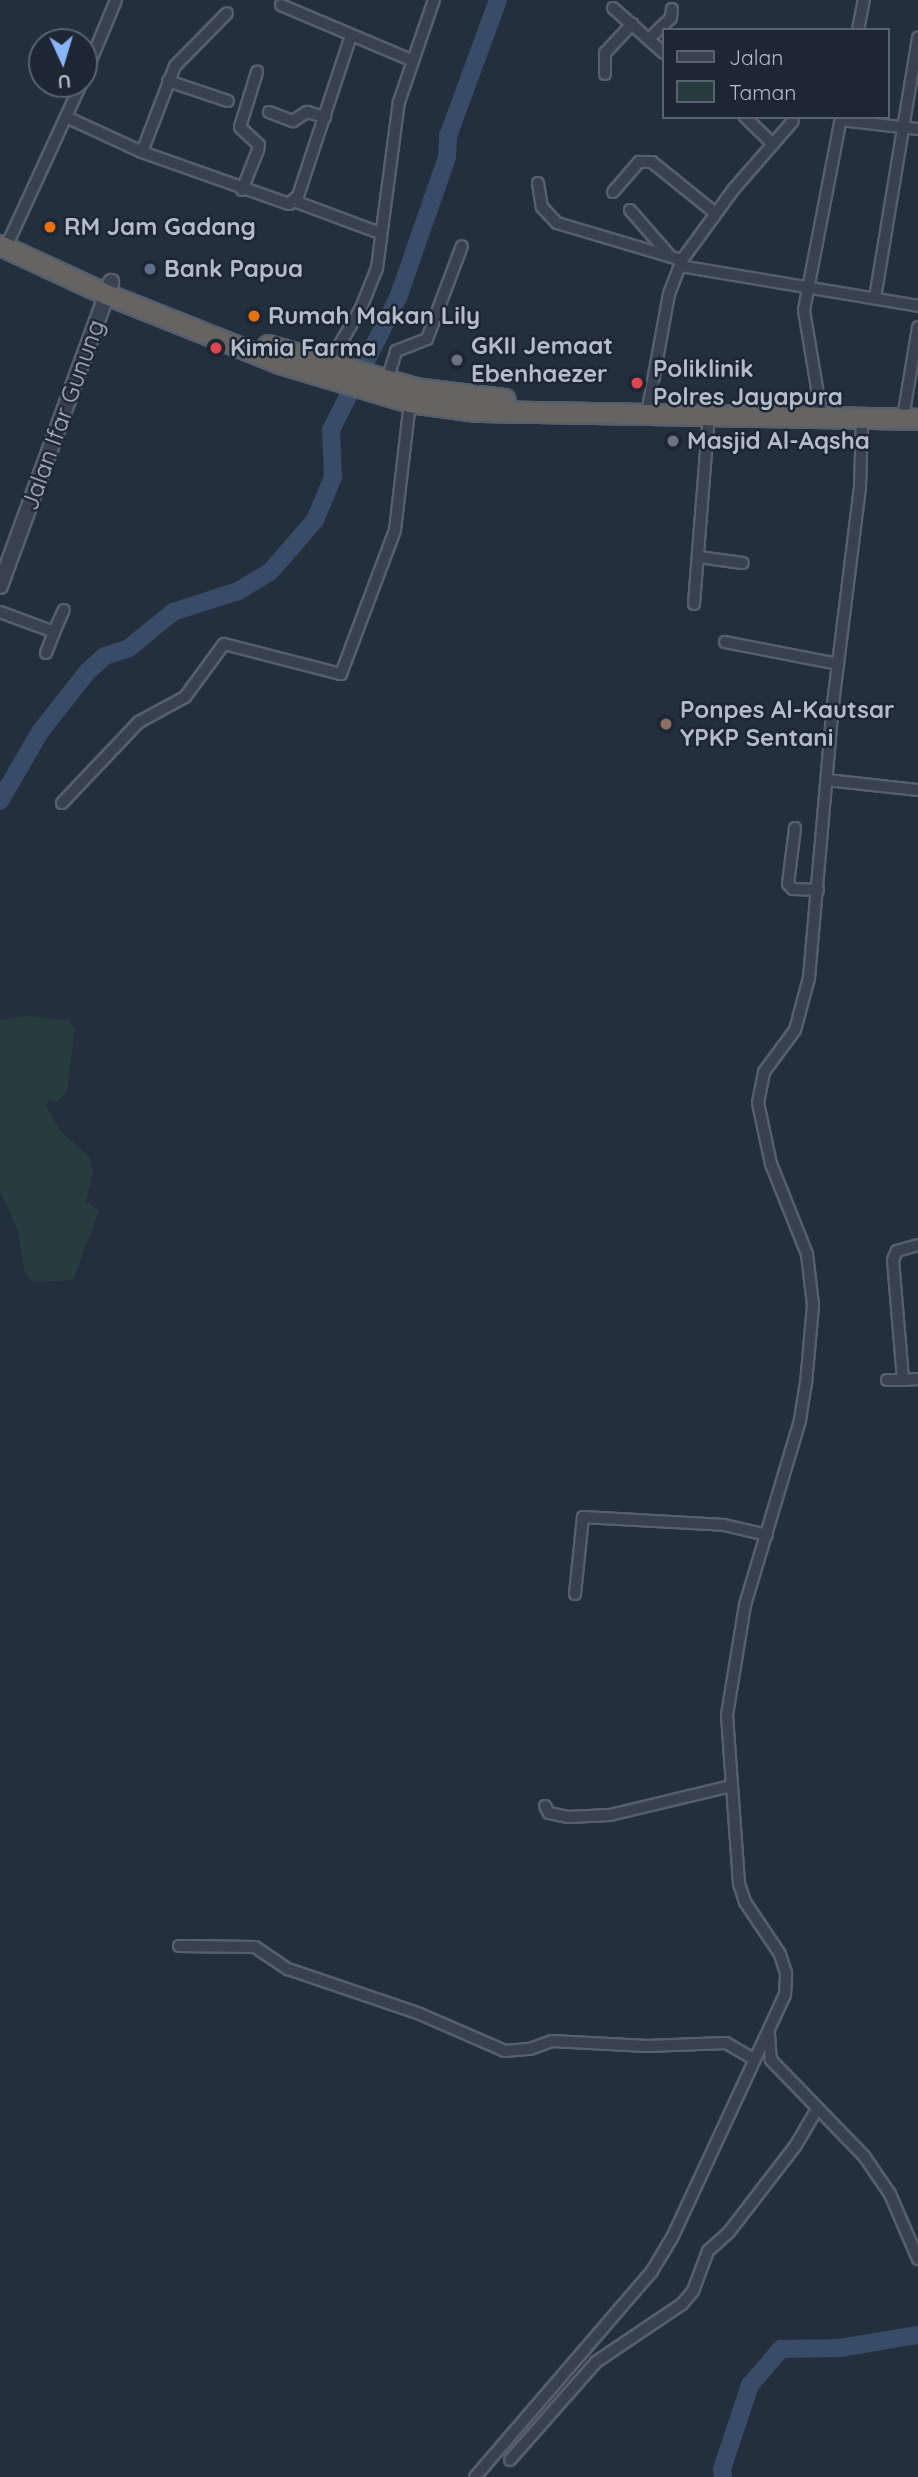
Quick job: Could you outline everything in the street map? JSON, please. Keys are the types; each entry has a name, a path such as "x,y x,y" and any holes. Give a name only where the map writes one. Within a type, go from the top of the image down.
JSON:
{"highway":[{"path":"4,240 202,333 383,386 477,405"},
{"path":"109,288 330,369"},
{"path":"383,386 410,402 911,412"},
{"path":"648,408 709,415 783,410"},
{"path":"822,411 862,418 911,412"}],"street":[{"path":"98,43 116,0"},
{"path":"330,369 368,291 380,233 393,129 411,60 434,0"},
{"path":"858,28 864,0"},
{"path":"281,5 411,60"},
{"path":"612,8 662,51"},
{"path":"649,39 671,18 672,9"},
{"path":"142,152 168,81 185,52 227,13"},
{"path":"605,74 605,53 632,24"},
{"path":"294,201 351,36"},
{"path":"876,298 918,38"},
{"path":"242,190 259,145 240,127 257,72"},
{"path":"168,81 228,102"},
{"path":"4,240 75,98"},
{"path":"269,112 293,121 307,112 325,117"},
{"path":"66,117 142,152 242,190 281,204 294,201 380,233"},
{"path":"747,119 773,144"},
{"path":"822,411 804,319 841,119 918,129"},
{"path":"648,408 669,294 678,261 715,212 793,121"},
{"path":"612,192 639,162 652,162 715,212"},
{"path":"538,183 542,207 557,223 678,261 808,288 918,306"},
{"path":"630,210 678,261"},
{"path":"383,386 396,351 427,338 461,246"},
{"name":"Jalan Ifar Gunung","path":"0,586 109,288"},
{"path":"911,412 918,327"},
{"path":"62,803 139,722 185,697 224,644 341,674 395,530 410,402"},
{"path":"694,604 709,415"},
{"path":"475,2477 652,2271 672,2238 755,2058 781,2010 786,1973 739,1883 731,1786 728,1697 746,1605 800,1420 813,1305 807,1254 765,1144 758,1095 764,1072 800,1017 811,965 838,664 860,487 862,418"},
{"path":"699,557 743,563"},
{"path":"46,653 64,611"},
{"path":"0,612 54,632"},
{"path":"725,642 838,664"},
{"path":"827,780 918,790"},
{"path":"795,828 788,884 793,890 818,890"},
{"path":"903,1380 893,1260 897,1251 918,1245"},
{"path":"887,1381 918,1379"},
{"path":"575,1594 583,1517 724,1525 767,1535"},
{"path":"545,1806 549,1813 589,1817 731,1786"},
{"path":"179,1946 255,1947 288,1969 420,2014 505,2051 530,2049 552,2041 669,2046 726,2043 755,2058 771,2060"},
{"path":"769,2034 771,2060 817,2109 845,2134 878,2175 918,2259"},
{"path":"510,2460 596,2362 663,2320 687,2298 708,2251 729,2232 796,2145 817,2109"}],"green space":[{"path":"25,1016 68,1020 75,1028 67,1091 57,1102 48,1100 46,1107 61,1131 90,1158 93,1171 86,1201 99,1211 73,1280 32,1282 25,1273 17,1229 0,1191 0,1020"}],"waterway":[{"path":"0,801 40,732 87,672 105,656 129,648 173,612 238,591 270,572 315,520 333,477 331,430 398,298 447,157 448,136 498,0"},
{"path":"723,2477 722,2469 750,2385 781,2349 840,2348 918,2335"}],"place":[{"name":"RM Jam Gadang","path":"50,227"},
{"name":"Bank Papua","path":"150,269"},
{"name":"Rumah Makan Lily","path":"254,316"},
{"name":"Kimia Farma","path":"216,348"},
{"name":"GKII Jemaat Ebenhaezer","path":"457,360"},
{"name":"Poliklinik Polres Jayapura","path":"637,383"},
{"name":"Masjid Al-Aqsha","path":"673,441"},
{"name":"Ponpes Al-Kautsar YPKP Sentani","path":"666,724"}]}
